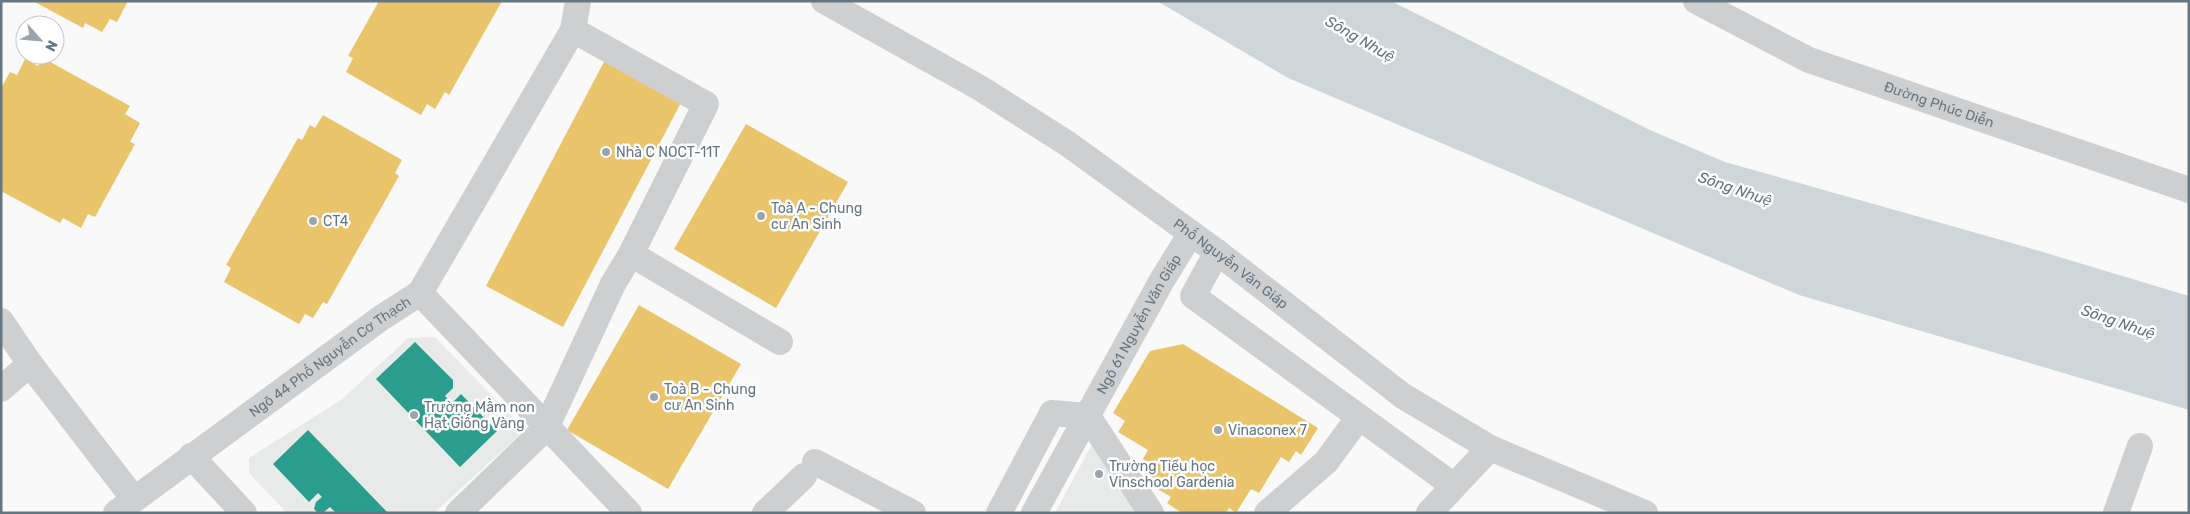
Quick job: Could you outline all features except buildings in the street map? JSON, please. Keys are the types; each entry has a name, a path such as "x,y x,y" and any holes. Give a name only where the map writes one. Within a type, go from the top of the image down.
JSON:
{"street":[{"name":"Ngõ 44 Phố Nguyễn Cơ Thạch","path":"125,506 381,318 420,293 573,30 578,1"},
{"name":"Phố Nguyễn Văn Giáp","path":"824,1 980,88 1068,144 1217,252 1404,396 1490,448 1645,513"},
{"name":"Đường Phúc Diễn","path":"1696,1 1809,60 2189,190"},
{"path":"458,513 546,428 613,284 631,254 706,104 573,30"},
{"name":"Ngõ 61 Nguyễn Văn Giáp","path":"1034,513 1161,282 1191,233"},
{"path":"1193,296 1217,252"},
{"path":"631,254 780,342"},
{"path":"1161,282 1193,296 1454,486"},
{"path":"420,293 628,513"},
{"path":"3,326 125,506"},
{"path":"1,389 30,364"},
{"path":"999,513 1052,413 1088,416 1151,513"},
{"path":"1267,513 1326,462 1359,417"},
{"path":"2116,513 2140,446"},
{"path":"1430,513 1490,448"},
{"path":"191,456 244,513"},
{"path":"765,513 810,469 913,513"}],"shaded area":[{"name":"Trường Mầm non Hạt Giống Vàng","path":"435,337 525,430 434,513 287,513 249,473 249,458 341,400 408,338"},
{"name":"Trường Tiểu học Vinschool Gardenia","path":"1097,435 1148,513 1055,513"}],"water":[{"name":"Sông Nhuệ","path":"1157,1 1391,1 1650,130 1725,162 2026,247 2189,296 2189,410 1799,295 1288,78"}],"place":[{"name":"Nhà C NOCT-11T","path":"606,152"},
{"name":"Toà A - Chung cư An Sinh","path":"761,216"},
{"name":"CT4","path":"313,221"},
{"name":"Toà B - Chung cư An Sinh","path":"654,397"},
{"name":"Trường Mầm non Hạt Giống Vàng","path":"414,415"},
{"name":"Vinaconex 7","path":"1218,430"},
{"name":"Trường Tiểu học Vinschool Gardenia","path":"1099,474"}]}
